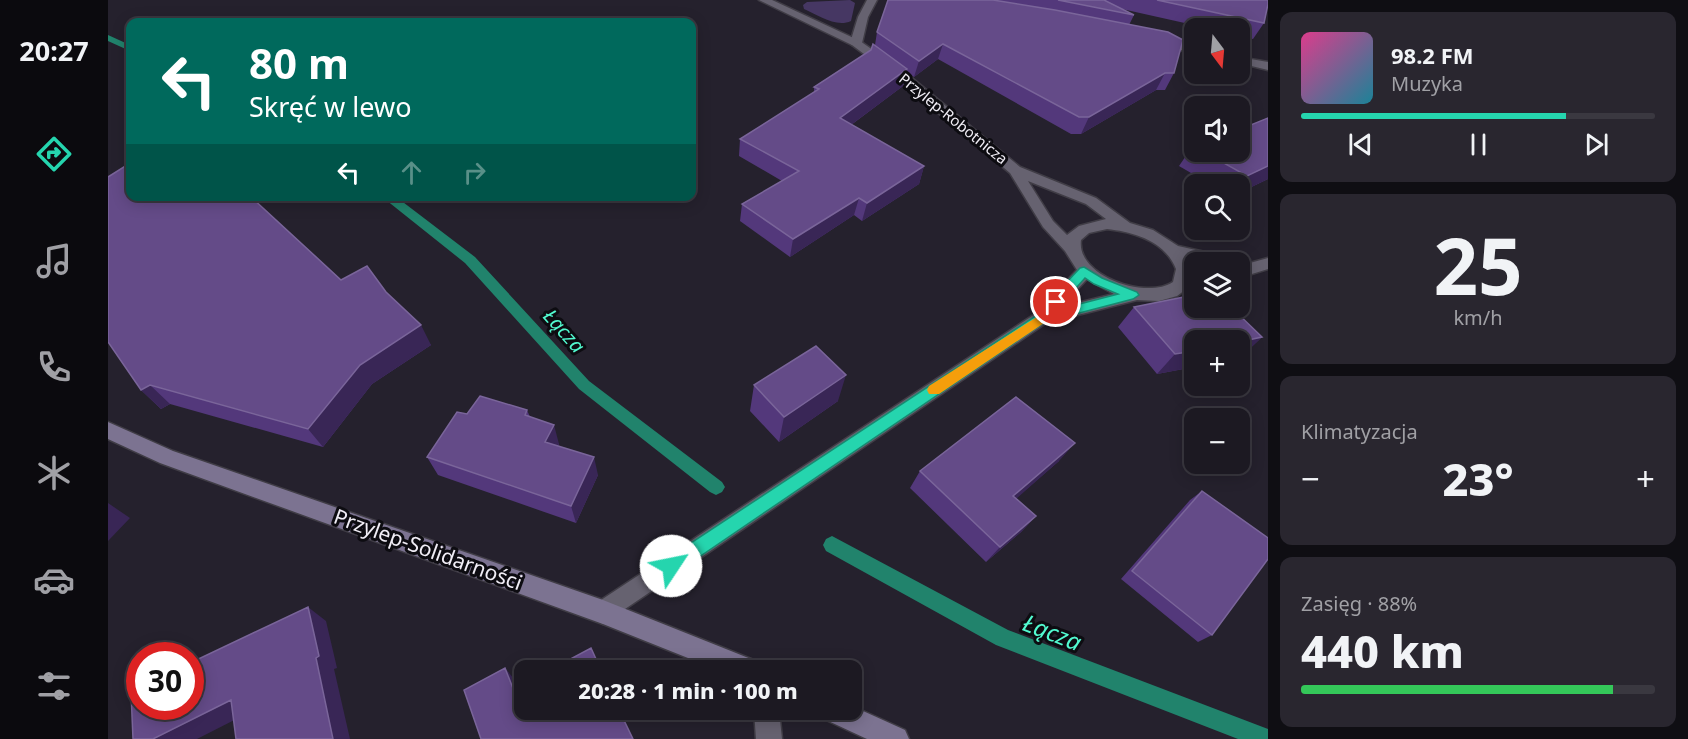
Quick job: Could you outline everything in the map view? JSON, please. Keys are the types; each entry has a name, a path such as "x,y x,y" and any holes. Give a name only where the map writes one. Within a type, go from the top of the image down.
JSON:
{"main road":[{"name":"Przylep-Solidarności","path":"108,430 167,457 603,612 722,660"},
{"path":"855,720 896,739"}],"street":[{"name":"Przylep-Robotnicza","path":"764,0 856,43 903,77 1016,170 1091,201 1124,225"},
{"path":"856,43 863,17 872,0"},
{"path":"1152,41 1184,48"},
{"path":"1250,62 1268,66"},
{"name":"Przylep-Robotnicza","path":"1016,170 1048,224 1072,249 1084,271"},
{"path":"1072,249 1073,238 1086,228 1107,224 1124,225 1151,235 1173,250 1184,268"},
{"path":"1173,250 1184,252"},
{"path":"1250,267 1268,263"},
{"path":"603,612 1041,318 1084,271 1098,281 1133,295"},
{"path":"1041,318 1133,295 1165,294 1184,284"},
{"path":"768,720 769,739"}],"shaded area":[{"path":"850,0 855,3 851,21 845,23 827,20 804,9 803,5 807,2"}],"building":[{"path":"888,0 993,0 1168,32 1183,40 1174,73 1165,73 1089,117 1079,117 943,44 919,61 877,32"},
{"path":"1058,0 1104,0 1134,15"},
{"path":"1157,0 1268,0 1264,23 1250,20 1250,18"},
{"path":"873,44 907,69 840,118 924,166 867,203 859,198 793,239 742,204 799,171 740,139 819,89 814,87 871,50"},
{"path":"1268,118 1268,166 1250,175 1243,174 1222,162 1250,162 1250,125"},
{"path":"126,166 126,201 255,201 341,280 367,266 386,292 421,325 360,365 308,429 150,385 141,390 108,342 108,177"},
{"path":"1184,297 1184,318 1242,318 1262,337 1250,340 1250,330 1184,330 1184,353 1175,354 1134,307"},
{"path":"816,346 846,375 784,417 754,385"},
{"path":"480,396 527,410 525,415 554,425 545,442 594,457 571,506 427,457 457,412 467,414"},
{"path":"1016,397 1075,443 1013,496 1036,516 1000,547 920,471"},
{"path":"1202,491 1268,538 1268,559 1212,635 1132,571"},
{"path":"308,607 333,739 236,739 231,700 204,714 204,656"},
{"path":"591,648 596,660 569,660"},
{"path":"505,668 514,691 514,720 624,720 633,739 481,739 464,690"},
{"path":"132,720 191,720 153,739 133,739"}],"waterway":[{"name":"Łącza","path":"108,38 126,46"},
{"name":"Łącza","path":"393,201 470,260 584,385 716,487"},
{"name":"Łącza","path":"832,545 1003,638 1266,739"}],"slow traffic":[{"path":"934,390 1040,319"}],"route":[{"path":"671,566 1041,318 1133,295 1098,281 1084,271 1056,302"}]}
